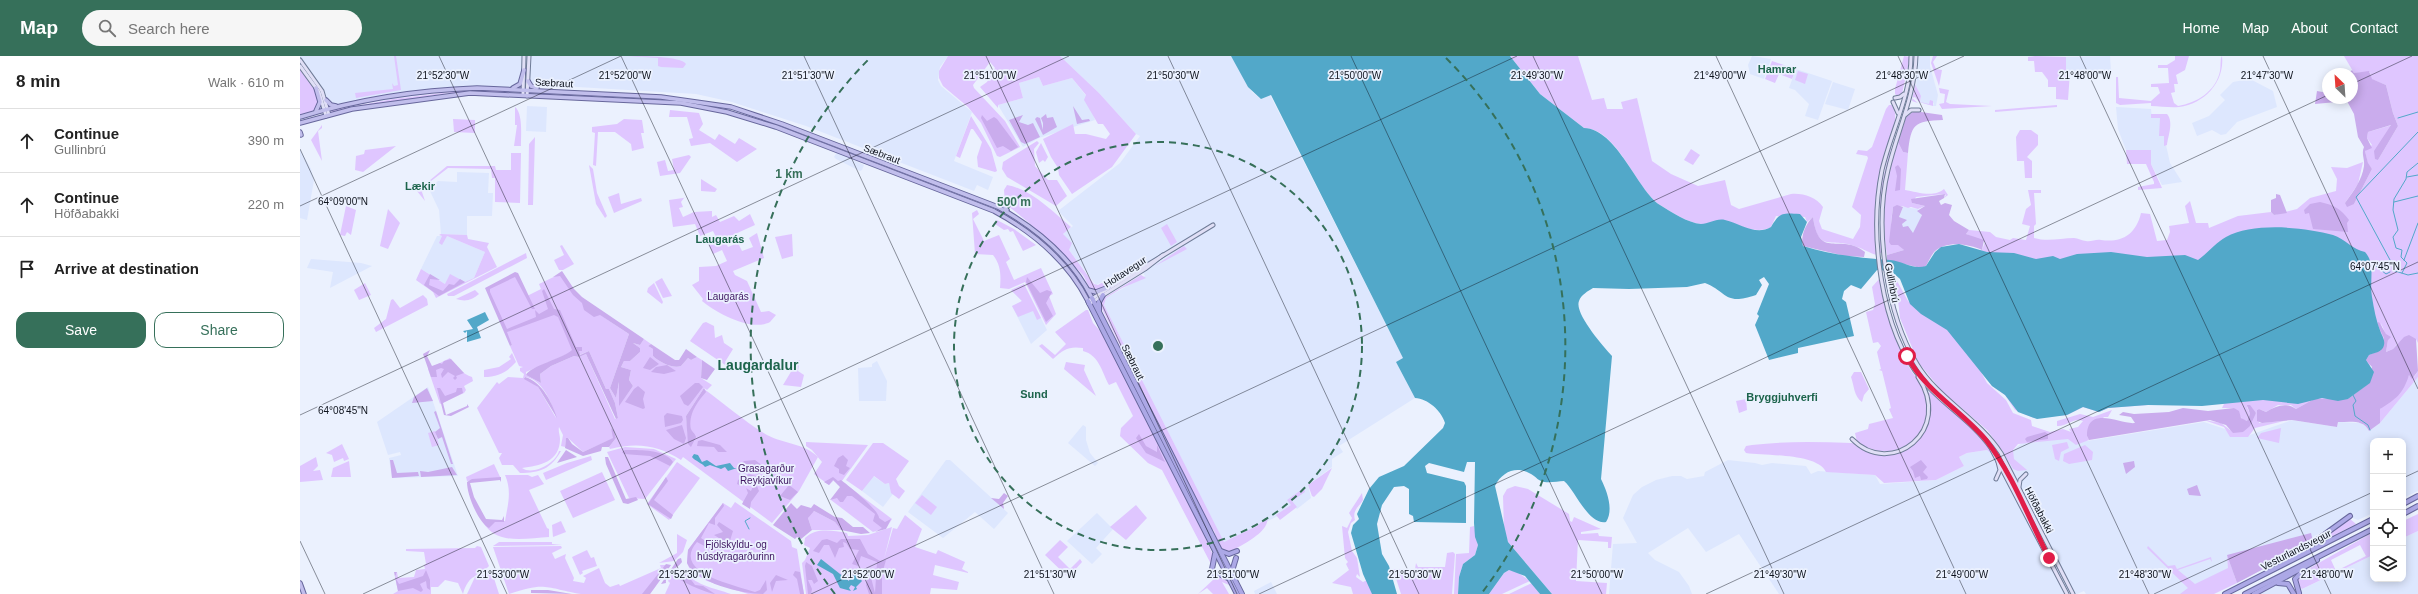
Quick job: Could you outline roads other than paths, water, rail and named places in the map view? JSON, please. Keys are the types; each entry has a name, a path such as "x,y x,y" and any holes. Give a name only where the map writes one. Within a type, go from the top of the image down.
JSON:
{"highway":[{"path":"1101,316 1098,305 1103,295"},
{"name":"Sæbraut","path":"1091,301 1101,316 1242,594"},
{"name":"Sæbraut","path":"1091,301 1237,594"},
{"path":"2406,502 2418,496"},
{"path":"2406,512 2418,506"},
{"path":"2274,569 2316,542 2350,516"},
{"name":"Vesturlandsvegur","path":"2225,594 2370,520"},
{"name":"Vesturlandsvegur","path":"2245,594 2370,530"},
{"path":"2254,594 2359,536"},
{"path":"1212,569 1215,561 1213,548"},
{"path":"1219,549 1229,554 1237,551"},
{"path":"2296,594 2295,584 2297,575 2326,555"},
{"path":"1234,579 1233,568 1236,558"},
{"path":"1212,576 1222,574 1229,578"},
{"path":"2272,585 2283,582 2288,584 2296,594"}],"main road":[{"path":"524,56 525,96"},
{"path":"525,90 528,81 529,56"},
{"name":"Gullinbrú","path":"1911,56 1907,90 1886,154 1879,191 1877,219 1878,250 1882,278 1894,325 1909,360 1930,389 1970,424 1991,448 2008,476"},
{"name":"Gullinbrú","path":"1916,56 1914,78 1888,171 1882,219 1884,250 1888,277 1898,321 1916,362 1940,392 1987,433 2013,476"},
{"path":"300,60 315,79 326,100 331,105 343,105"},
{"path":"300,66 316,88 326,110"},
{"path":"511,89 520,84 524,70"},
{"path":"528,81 534,88 558,91"},
{"path":"314,113 319,109 320,102 316,88"},
{"name":"Sæbraut","path":"300,117 343,105 449,89 511,89 686,99 731,107 787,126 990,204 1026,224 1053,246 1086,288 1091,301"},
{"path":"1895,98 1900,97 1907,90"},
{"name":"Sæbraut","path":"302,123 327,115 453,94 681,103 727,112 776,127 996,212 1023,228 1050,250 1091,301"},
{"path":"326,100 327,115"},
{"path":"1893,102 1898,108 1898,117"},
{"path":"1903,118 1909,110 1919,110"},
{"path":"300,127 302,123"},
{"path":"1000,199 1004,208 1026,224"},
{"name":"Holtavegur","path":"1091,301 1109,287 1213,225"},
{"name":"Holtavegur","path":"1091,301 1145,269 1168,251"},
{"path":"1086,288 1094,292 1109,287"},
{"path":"1852,439 1868,449 1885,453 1903,449 1919,438 1928,422 1930,406 1927,393 1909,360"},
{"path":"1991,448 2000,468 1996,478"},
{"path":"2019,487 2020,480 2026,474"},
{"name":"Höfðabakki","path":"2008,476 2067,594"},
{"name":"Höfðabakki","path":"2013,476 2073,594"},
{"path":"300,583 304,594"}],"water":[{"path":"1231,56 1510,56 1540,94 1584,128 1596,131 1607,138 1626,161 1651,197 1669,211 1696,223 1704,224 1716,220 1725,220 1754,230 1771,227 1777,218 1782,214 1800,214 1807,222 1801,237 1803,246 1835,254 1895,261 1921,267 1926,266 1935,252 1941,247 1959,244 1987,252 2014,253 2036,259 2053,256 2060,259 2077,254 2111,252 2147,257 2185,255 2198,260 2218,242 2226,237 2237,232 2250,229 2279,227 2294,228 2333,235 2365,252 2368,257 2371,267 2371,291 2378,324 2384,339 2384,345 2378,352 2369,355 2366,360 2374,372 2370,383 2348,399 2338,401 2322,398 2298,404 2263,400 2202,406 2148,405 2108,408 2099,412 2083,407 2067,415 2037,419 2018,412 2005,395 1992,386 1947,330 1921,314 1910,304 1900,279 1891,271 1877,270 1861,289 1851,285 1844,291 1842,299 1846,302 1854,336 1798,348 1798,353 1769,360 1755,325 1759,316 1757,314 1769,284 1764,277 1759,280 1762,285 1756,295 1738,299 1727,296 1705,283 1687,287 1629,289 1593,288 1581,297 1579,306 1581,313 1590,329 1612,356 1601,479 1610,506 1606,522 1593,518 1582,506 1564,481 1544,482 1528,473 1517,470 1507,473 1502,476 1495,486 1508,542 1552,594 1540,594 1525,576 1509,570 1504,573 1489,594 1458,594 1459,577 1463,564 1475,555 1478,545 1475,537 1474,523 1475,462 1467,462 1464,472 1429,463 1425,466 1427,473 1464,482 1466,486 1466,523 1414,522 1413,516 1409,514 1409,489 1404,486 1394,487 1382,505 1377,524 1382,554 1389,566 1397,594 1372,594 1363,574 1351,533 1353,525 1359,519 1357,514 1369,489 1379,477 1404,466 1443,428 1445,423 1443,418 1433,406 1425,400 1415,398 1396,362 1403,358 1271,95 1261,99 1248,87"},
{"path":"485,312 489,320 477,327 481,338 467,342 467,331 465,333 463,331 473,329 467,320"},
{"path":"694,454 698,455 702,462 707,460 716,466 730,463 734,468 737,468 728,471 725,467 721,469 710,465 705,467 692,457"},
{"path":"821,559 849,581 850,576 857,575 862,581 856,587 857,589 853,591 855,587 851,585 849,588 851,591 840,588 833,574 817,565"}],"waterway":[{"path":"2398,118 2418,112"},
{"path":"2396,271 2356,197 2418,132"},
{"path":"2402,273 2407,263 2401,257 2402,250 2396,248 2393,237 2398,230 2393,210 2394,199 2406,179 2407,172 2418,163"},
{"path":"2407,177 2418,175"},
{"path":"2394,202 2418,196"},
{"path":"2404,260 2418,223"},
{"path":"2372,263 2386,274 2390,272"},
{"path":"2395,271 2408,275 2418,273"},
{"path":"2353,395 2356,401 2353,405 2355,416 2368,425 2370,430"},
{"path":"749,529 745,521 750,518"}],"district":[{"name":"Hamrar","path":"1777,69"},
{"name":"Lækir","path":"420,186"},
{"name":"Laugarás","path":"720,239"},
{"name":"Laugardalur","path":"758,365"},
{"name":"Sund","path":"1034,394"},
{"name":"Bryggjuhverfi","path":"1782,397"}],"park label":[{"name":"Grasagarður Reykjavíkur","path":"766,474"},
{"name":"Fjölskyldu- og húsdýragarðurinn","path":"736,550"}]}
